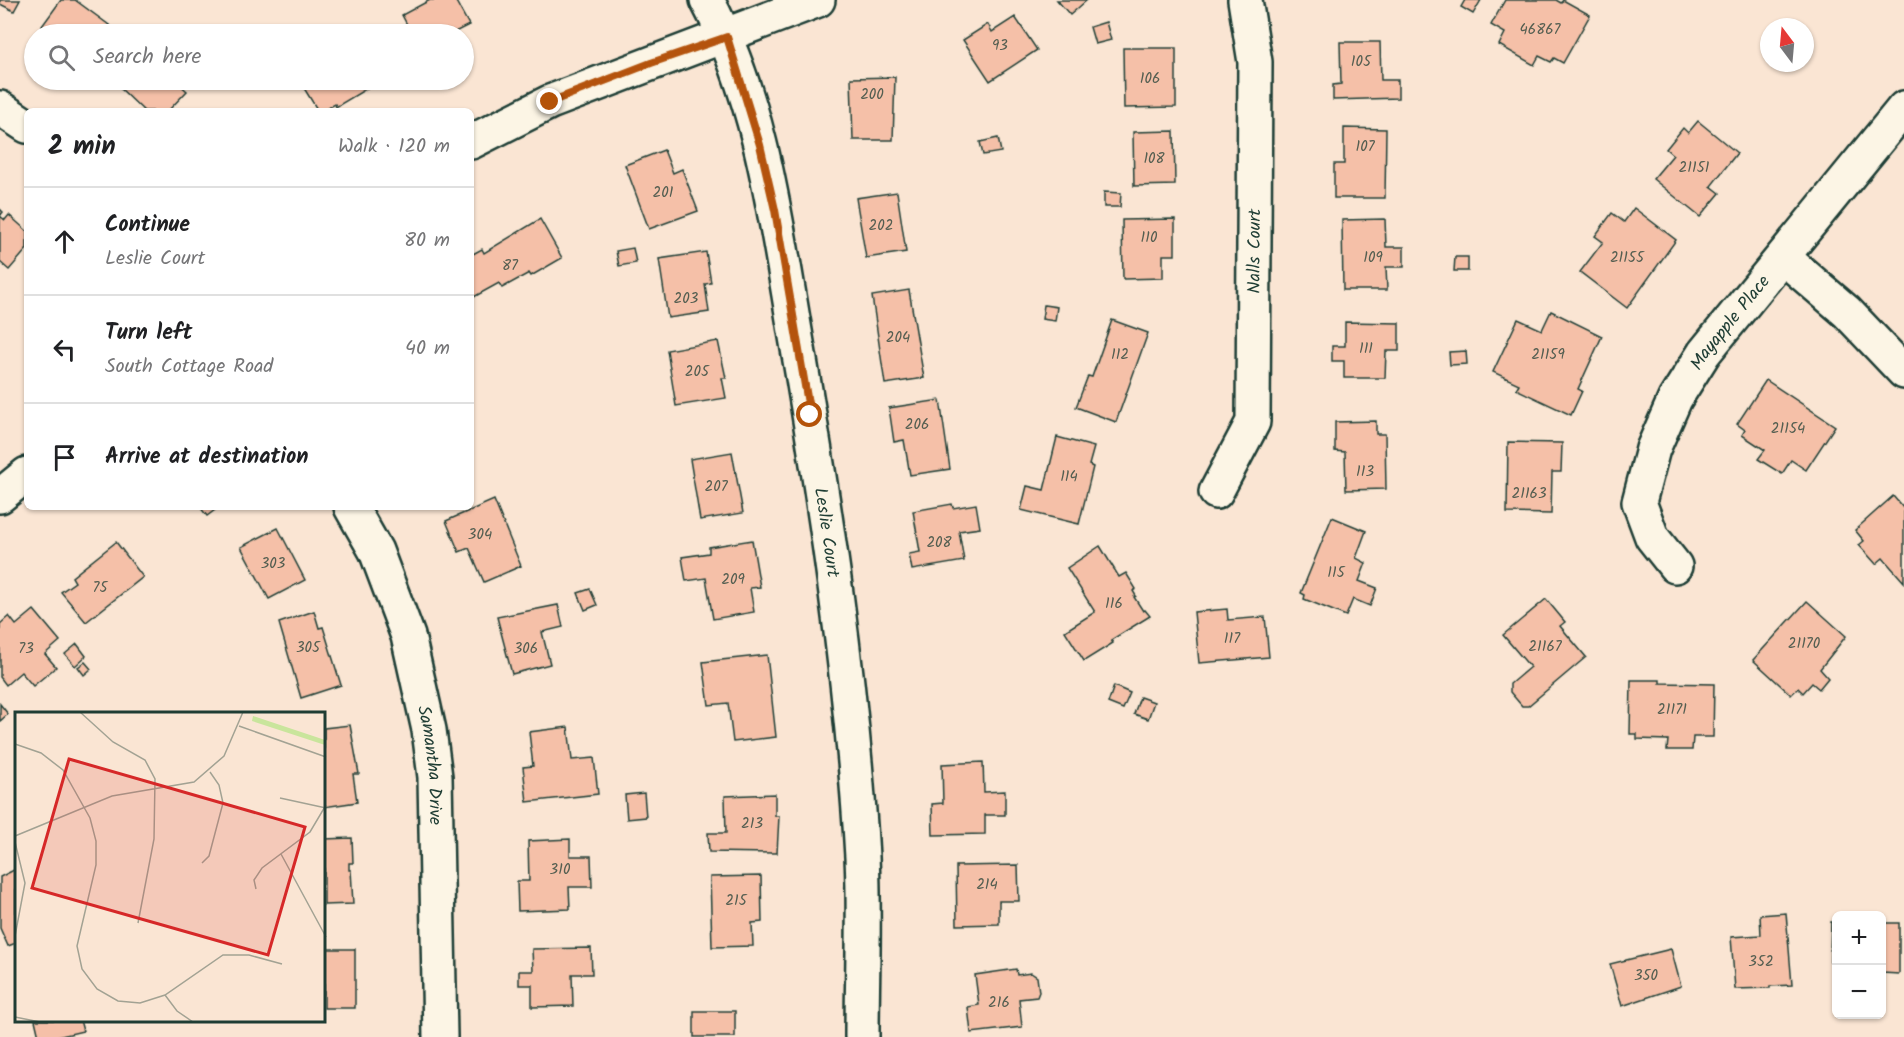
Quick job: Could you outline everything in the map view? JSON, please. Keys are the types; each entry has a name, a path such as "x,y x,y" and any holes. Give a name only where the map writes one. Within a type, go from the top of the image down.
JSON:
{"street":[{"name":"Leslie Court","path":"707,0 727,37 760,145 775,210 810,415 837,596 862,858 862,1037"},
{"path":"474,140 550,102 727,37 818,0"},
{"name":"Nalls Court","path":"1216,492 1253,422 1255,62 1245,0"},
{"path":"0,108 24,124"},
{"name":"Mayapple Place","path":"1675,566 1652,537 1639,502 1653,450 1675,399 1704,353 1904,108"},
{"path":"1783,257 1847,312 1904,372"},
{"path":"0,496 24,476"},
{"name":"Samantha Drive","path":"353,510 376,552 408,636 429,730 435,777 440,1037"}],"building":[{"path":"0,0 20,0 14,11 0,4"},
{"path":"61,0 75,0 108,24 43,24"},
{"path":"430,0 455,0 468,24 407,24 402,15"},
{"path":"1057,0 1087,0 1070,15"},
{"path":"1465,0 1481,0 1473,14 1461,7"},
{"path":"1505,0 1556,0 1561,3 1563,0 1590,15 1563,63 1554,58 1551,62 1539,56 1534,65 1499,45 1505,33 1491,25"},
{"path":"1015,17 1037,50 990,81 963,40 988,24 992,32"},
{"path":"1106,22 1111,40 1095,44 1090,27"},
{"path":"1340,42 1380,42 1381,80 1398,80 1398,98 1333,100 1333,85 1341,84"},
{"path":"1123,48 1176,48 1176,107 1124,108"},
{"path":"895,77 893,140 853,140 851,78"},
{"path":"122,90 187,91 171,108 141,108"},
{"path":"305,90 364,90 336,107 335,104 328,108 316,108"},
{"path":"1698,121 1737,153 1711,186 1720,193 1700,217 1653,179 1673,155 1666,149 1683,128 1688,133"},
{"path":"1344,128 1386,129 1385,198 1334,198 1334,164 1344,164"},
{"path":"1174,131 1175,185 1134,186 1133,132"},
{"path":"998,138 1001,152 983,155 980,142"},
{"path":"664,150 673,173 682,169 698,211 649,229 625,165"},
{"path":"897,192 906,252 866,258 856,198"},
{"path":"1104,192 1121,193 1120,207 1104,207"},
{"path":"1634,208 1676,240 1627,308 1580,272 1603,242 1595,236 1612,213 1624,222"},
{"path":"9,215 24,228 24,252 9,270 0,262 0,216 5,220"},
{"path":"540,219 562,258 531,276 529,273 502,288 499,283 474,297 474,253 482,249 484,253"},
{"path":"1175,219 1175,255 1163,255 1163,278 1123,279 1122,220"},
{"path":"1385,219 1386,247 1404,247 1404,267 1386,267 1387,290 1343,290 1342,220"},
{"path":"633,248 636,263 619,266 616,251"},
{"path":"706,252 711,283 705,284 709,312 668,318 659,259"},
{"path":"1455,257 1468,257 1468,271 1454,271"},
{"path":"909,290 924,378 885,384 872,296"},
{"path":"1044,305 1057,307 1055,321 1042,319"},
{"path":"1551,311 1602,336 1578,389 1582,391 1571,415 1516,389 1519,384 1493,372 1518,319 1542,330"},
{"path":"1112,320 1148,333 1116,422 1076,407 1088,376 1092,377"},
{"path":"1345,322 1399,323 1399,351 1386,351 1385,378 1344,378 1344,361 1332,361 1332,346 1345,346"},
{"path":"718,341 726,378 722,378 726,398 676,406 667,350"},
{"path":"1466,351 1467,364 1450,365 1449,352"},
{"path":"1766,380 1835,426 1806,470 1791,460 1782,474 1758,459 1765,450 1742,435 1745,430 1737,424"},
{"path":"940,400 950,469 910,475 904,440 894,442 889,408"},
{"path":"1376,421 1376,434 1385,434 1386,489 1346,490 1345,452 1335,451 1335,422"},
{"path":"1057,437 1094,447 1089,465 1093,467 1079,524 1021,510 1027,486 1044,490"},
{"path":"1508,442 1562,443 1561,472 1552,472 1551,514 1507,513"},
{"path":"732,452 743,513 700,520 690,459"},
{"path":"1893,496 1904,509 1904,582 1883,558 1876,564 1859,545 1864,541 1855,530"},
{"path":"494,500 521,566 484,582 469,548 459,552 446,521"},
{"path":"952,504 953,508 976,504 980,528 959,531 964,561 912,570 909,554 920,552 913,511"},
{"path":"202,510 215,510 207,516"},
{"path":"1332,517 1366,531 1356,558 1366,563 1359,581 1377,588 1370,606 1353,599 1346,616 1304,599 1305,595 1301,593"},
{"path":"278,528 305,580 269,599 241,547"},
{"path":"752,540 760,587 750,588 754,612 713,619 706,578 686,581 682,557 709,553 709,547"},
{"path":"116,542 143,577 86,622 61,592 75,582 72,577"},
{"path":"1100,546 1119,577 1126,573 1136,589 1133,591 1136,596 1134,597 1143,611 1145,610 1150,616 1111,640 1113,643 1084,661 1065,631 1095,612 1067,568"},
{"path":"590,589 597,605 585,610 578,593"},
{"path":"1546,599 1565,622 1560,626 1586,657 1528,706 1522,706 1510,692 1510,684 1530,667 1503,635"},
{"path":"1807,601 1846,636 1820,669 1828,678 1819,689 1812,683 1803,693 1798,688 1791,695 1753,660"},
{"path":"558,605 563,627 542,632 550,664 512,674 497,617"},
{"path":"1227,609 1228,620 1265,617 1269,657 1199,663 1194,612"},
{"path":"34,610 60,641 45,654 56,667 33,686 21,672 6,685 0,677 0,624 9,616 16,625"},
{"path":"314,611 319,628 323,627 341,685 301,698 279,623"},
{"path":"77,644 86,656 75,666 65,654"},
{"path":"767,655 776,737 733,742 728,703 709,705 703,662"},
{"path":"85,662 91,669 84,675 78,667"},
{"path":"1631,680 1714,684 1713,737 1693,737 1692,750 1667,750 1668,740 1637,739 1637,734 1630,734"},
{"path":"1114,686 1130,693 1123,709 1108,703"},
{"path":"1140,697 1154,702 1148,719 1134,714"},
{"path":"0,704 8,714 0,721"},
{"path":"350,725 359,774 353,774 357,802 326,807 326,728"},
{"path":"568,727 572,760 594,758 598,794 527,802 523,767 533,766 529,732"},
{"path":"983,762 984,792 1005,791 1005,815 985,815 985,834 933,835 932,804 943,803 942,764"},
{"path":"644,793 646,817 627,819 625,795"},
{"path":"775,794 775,816 779,816 777,853 709,852 708,833 726,833 725,796"},
{"path":"352,838 353,863 349,863 349,870 351,870 353,904 326,905 326,839"},
{"path":"570,839 570,856 591,856 592,887 569,887 570,909 518,911 517,881 529,881 528,841"},
{"path":"1018,865 1019,901 999,901 999,924 957,925 956,866"},
{"path":"15,870 15,943 8,946 0,928 0,877"},
{"path":"761,876 762,922 752,923 753,946 712,947 710,877"},
{"path":"1786,913 1792,985 1735,989 1731,937 1761,935 1760,915"},
{"path":"1831,922 1832,922 1832,962 1830,962"},
{"path":"1886,923 1899,923 1899,974 1886,973"},
{"path":"591,948 592,974 572,974 573,1006 532,1007 532,985 519,985 519,971 533,971 532,949"},
{"path":"326,949 355,949 355,1008 326,1008"},
{"path":"1671,949 1681,986 1622,1006 1610,964"},
{"path":"1016,969 1017,975 1031,973 1037,977 1039,992 1037,997 1019,999 1022,1027 971,1033 968,1007 979,1005 975,975"},
{"path":"694,1011 735,1011 735,1037 694,1037"},
{"path":"35,1022 81,1022 83,1031 57,1037 39,1037"}],"route":[{"path":"550,102 727,37 760,145 775,210 810,415"}]}
